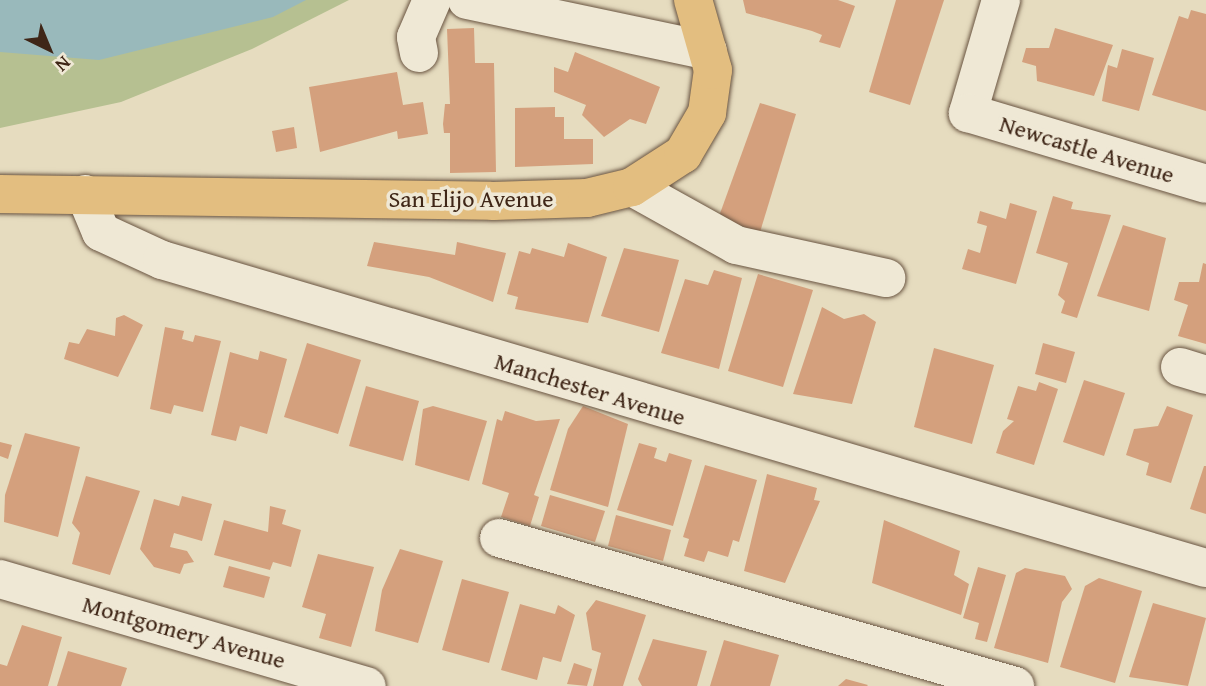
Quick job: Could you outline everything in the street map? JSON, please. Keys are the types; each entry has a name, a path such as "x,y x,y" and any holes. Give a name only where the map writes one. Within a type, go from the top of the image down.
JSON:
{"main road":[{"name":"San Elijo Avenue","path":"85,194 493,201 587,198 632,187 670,165 694,141 710,98 708,51 693,0"},
{"path":"0,194 85,194"}],"street":[{"path":"419,53 416,37 432,0"},
{"path":"467,0 708,51"},
{"name":"Newcastle Avenue","path":"1001,0 968,113 1206,184"},
{"path":"632,187 736,245 886,278"},
{"name":"Manchester Avenue","path":"85,194 101,232 162,260 1206,568"},
{"path":"499,538 1015,686"},
{"name":"Montgomery Avenue","path":"0,579 367,686"}],"green space":[{"path":"0,0 349,0 252,49 121,102 0,128"}],"water":[{"path":"0,0 306,0 273,17 99,60 0,52"}],"building":[{"path":"743,0 838,0 855,6 840,48 819,42 822,35 812,31 746,13"},
{"path":"896,0 944,0 910,105 869,92"},
{"path":"1191,10 1206,14 1206,111 1152,95 1179,16 1188,19"},
{"path":"474,28 475,63 494,63 496,172 450,173 450,133 444,133 443,124 445,104 450,104 447,29"},
{"path":"1055,28 1113,45 1094,96 1037,81 1036,66 1022,62 1026,48 1049,48"},
{"path":"1122,49 1154,58 1139,111 1102,101 1108,65 1117,68"},
{"path":"575,52 660,87 646,124 630,119 604,137 582,115 586,105 554,92 554,67 568,72"},
{"path":"397,72 403,105 423,102 428,134 398,139 397,131 320,152 309,87"},
{"path":"760,103 796,114 760,232 718,219"},
{"path":"555,107 555,117 564,117 564,139 593,139 593,164 515,167 515,108"},
{"path":"294,127 297,148 276,152 272,131"},
{"path":"1053,196 1073,202 1071,209 1111,215 1077,318 1061,313 1065,301 1058,295 1068,263 1036,253"},
{"path":"1010,203 1037,211 1016,284 962,269 968,249 980,253 987,226 977,223 980,211 1006,219"},
{"path":"1123,225 1166,238 1149,311 1097,296"},
{"path":"374,242 455,255 457,242 506,253 493,302 429,277 367,266"},
{"path":"568,243 607,257 588,323 515,309 518,297 507,294 519,251 530,254 532,248 564,257"},
{"path":"624,248 679,260 659,332 601,316"},
{"path":"1203,263 1206,264 1206,344 1178,336 1188,305 1174,300 1179,282 1199,282"},
{"path":"714,270 742,278 719,369 661,353 685,279 708,285"},
{"path":"758,274 813,290 783,387 728,371"},
{"path":"822,307 844,319 864,314 876,322 852,404 793,394"},
{"path":"124,315 143,325 118,377 64,359 69,342 79,344 87,329 115,336 116,318"},
{"path":"165,327 184,331 182,339 193,342 195,335 221,341 203,412 174,405 171,414 150,409"},
{"path":"307,343 361,360 338,434 284,417"},
{"path":"1043,343 1075,352 1066,383 1035,374"},
{"path":"934,348 994,365 972,444 914,427"},
{"path":"260,351 287,359 267,434 240,426 236,441 211,435 230,352 258,360"},
{"path":"1084,380 1125,393 1104,456 1063,442"},
{"path":"1039,382 1058,389 1034,465 996,453 1003,431 1014,421 1007,419 1018,386 1036,391"},
{"path":"366,386 419,401 403,461 349,446"},
{"path":"433,406 487,421 469,481 415,465 423,409"},
{"path":"583,406 628,424 608,507 550,490 568,429"},
{"path":"1167,406 1193,415 1171,483 1146,475 1149,463 1126,455 1134,429 1158,426"},
{"path":"505,411 536,421 560,419 534,495 539,497 530,526 501,517 509,493 482,484 497,419 502,421"},
{"path":"25,433 80,447 58,537 4,522 5,495"},
{"path":"0,442 12,445 8,459 0,456"},
{"path":"639,443 657,448 654,458 666,462 669,453 692,460 673,526 617,510"},
{"path":"705,465 757,480 739,542 733,540 728,557 708,551 704,562 684,556 689,539 683,537"},
{"path":"1206,466 1206,514 1190,509"},
{"path":"767,474 817,488 814,500 820,501 785,583 744,571"},
{"path":"86,476 140,491 110,575 72,564 80,533 72,523"},
{"path":"550,495 605,511 595,542 541,526"},
{"path":"182,496 212,504 202,541 174,533 170,547 187,551 194,562 184,564 180,574 154,567 140,549 154,499 179,506"},
{"path":"270,506 286,510 282,524 301,530 291,567 273,562 270,570 214,555 224,520 268,532"},
{"path":"616,515 671,530 663,561 608,546"},
{"path":"884,520 960,551 954,575 969,584 961,615 872,583"},
{"path":"400,549 443,561 418,643 375,631 382,590"},
{"path":"318,554 374,567 351,647 319,638 326,614 302,607"},
{"path":"229,566 270,577 264,598 223,587"},
{"path":"978,567 1006,575 987,642 975,639 979,623 963,618"},
{"path":"1025,568 1065,576 1072,589 1062,602 1048,663 994,648 1016,573"},
{"path":"1099,578 1142,591 1115,683 1060,667 1085,586"},
{"path":"462,579 509,592 489,663 442,650"},
{"path":"596,600 646,615 623,686 593,686 601,653 592,650 586,613"},
{"path":"1153,603 1206,618 1188,686 1129,677"},
{"path":"520,604 555,614 558,605 575,615 561,662 543,657 537,680 501,670"},
{"path":"22,625 62,637 48,686 0,686 0,664 7,666"},
{"path":"653,639 707,651 697,686 642,686 638,679"},
{"path":"724,640 779,655 770,686 710,686"},
{"path":"68,651 127,668 121,686 57,686"},
{"path":"574,663 592,669 587,686 567,684"},
{"path":"846,679 868,685 838,686"}]}
